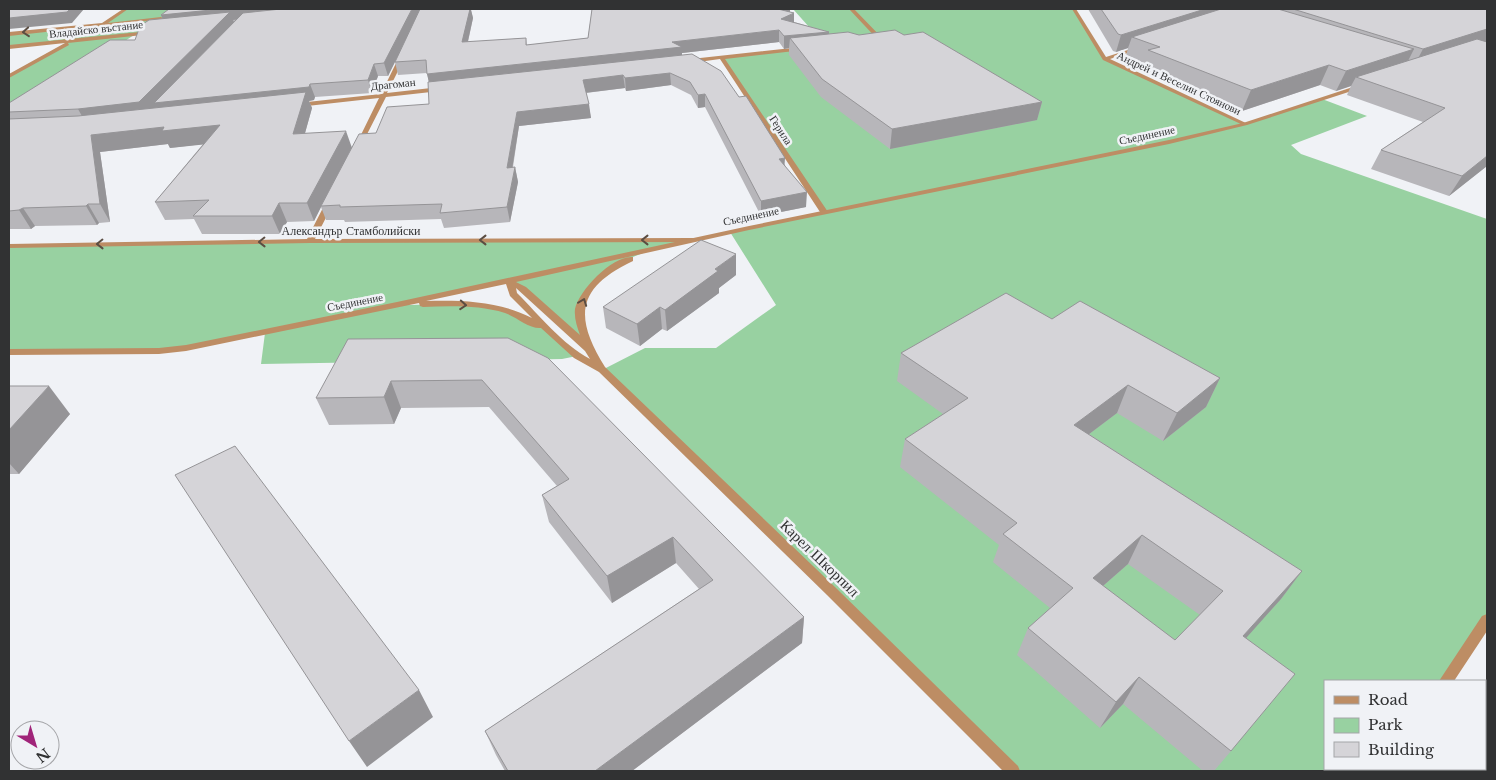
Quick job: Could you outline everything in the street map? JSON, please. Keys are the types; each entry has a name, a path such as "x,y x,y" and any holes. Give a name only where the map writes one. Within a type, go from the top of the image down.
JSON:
{"street":[{"path":"9,76 126,9 133,9"},
{"path":"851,9 884,41 874,42"},
{"name":"Андрей и Веселин Стоянови","path":"1074,9 1105,59 1245,124"},
{"name":"Владайско въстание","path":"9,34 163,19"},
{"name":"Владайско въстание","path":"9,47 156,32"},
{"path":"117,46 134,35"},
{"path":"1105,59 1151,44"},
{"path":"682,62 806,49"},
{"path":"353,155 404,52"},
{"name":"Герила","path":"722,58 824,212"},
{"name":"Съединение","path":"9,352 159,351 186,348 397,305 824,212 1133,150 1245,124 1371,83"},
{"name":"Драгоман","path":"287,106 444,88"},
{"path":"310,241 332,198"},
{"name":"Александър Стамболийски","path":"9,246 310,241 694,240"},
{"path":"589,349 580,314 580,307 586,294 594,284 620,263 649,250"},
{"name":"Карел Шкорпил","path":"509,281 513,294 547,329 577,356 602,370"},
{"name":"Карел Шкорпил","path":"509,281 524,289 589,349 602,370 824,584 1013,771"},
{"path":"397,305 455,304 481,306 509,311 547,329"},
{"path":"1447,680 1487,620"}],"green space":[{"path":"126,9 363,9 134,35 9,117 9,76 70,42 9,47 9,34 100,25"},
{"path":"793,9 1074,9 1105,59 1244,124 1322,99 1367,116 1291,145 1301,154 1487,219 1487,620 1447,680 1324,680 1324,770 1384,771 1013,771 602,370 645,348 716,348 776,305 730,232 824,212 722,58 826,46"},
{"path":"694,240 653,250 628,259 604,274 594,284 580,307 589,349 509,281 401,305 477,306 515,314 548,330 577,356 562,359 261,364 265,333 159,351 9,352 9,246 230,242"}],"building":[{"path":"9,9 70,9 67,12 9,18"},
{"path":"169,9 221,9 161,15"},
{"path":"281,9 412,9 384,63 374,64 368,80 310,84 309,87 154,103 243,13"},
{"path":"420,9 470,9 462,42 526,38 526,45 588,38 592,9 778,9 794,13 781,19 829,32 784,36 779,30 672,42 682,47 427,74 426,60 395,62"},
{"path":"1101,9 1205,9 1121,35 1118,34"},
{"path":"1221,9 1278,9 1414,49 1346,71 1329,65 1251,90 1148,50 1160,47 1132,37"},
{"path":"1293,9 1487,9 1487,29 1423,49"},
{"path":"230,12 139,102 78,109 9,112 9,103 110,40 135,40 140,26 149,20"},
{"path":"895,30 904,35 923,32 1042,102 892,129 822,79 790,38 848,32 859,35"},
{"path":"1477,39 1487,42 1487,156 1462,176 1381,150 1445,108 1356,77"},
{"path":"692,54 721,71 739,97 746,96 785,158 779,159 807,192 761,201 705,94 698,95 690,82 670,73 625,78 623,75 583,80 589,104 517,112 507,168 515,167 507,207 440,213 442,204 321,206 359,134 376,133 387,107 429,104 428,82"},
{"path":"306,92 293,134 346,131 307,203 279,203 272,216 193,216 209,200 155,202 220,125 162,131 164,127 91,135 100,204 23,208 9,211 9,119 78,116"},
{"path":"701,240 736,254 715,269 718,271 665,310 660,307 637,324 603,307"},
{"path":"1006,293 1052,319 1080,301 1220,378 1177,413 1128,385 1074,425 1302,571 1243,636 1295,674 1231,751 1139,677 1116,702 1028,628 1073,588 1003,534 1017,523 905,439 968,398 901,353","holes":["1142,535 1223,591 1175,640 1093,578"]},
{"path":"508,338 548,358 804,617 595,771 508,771 485,731 713,580 673,537 607,576 542,495 569,479 482,380 391,381 384,397 316,398 348,339"},
{"path":"9,386 49,386 9,430"},
{"path":"235,446 419,690 349,741 175,475"}]}
